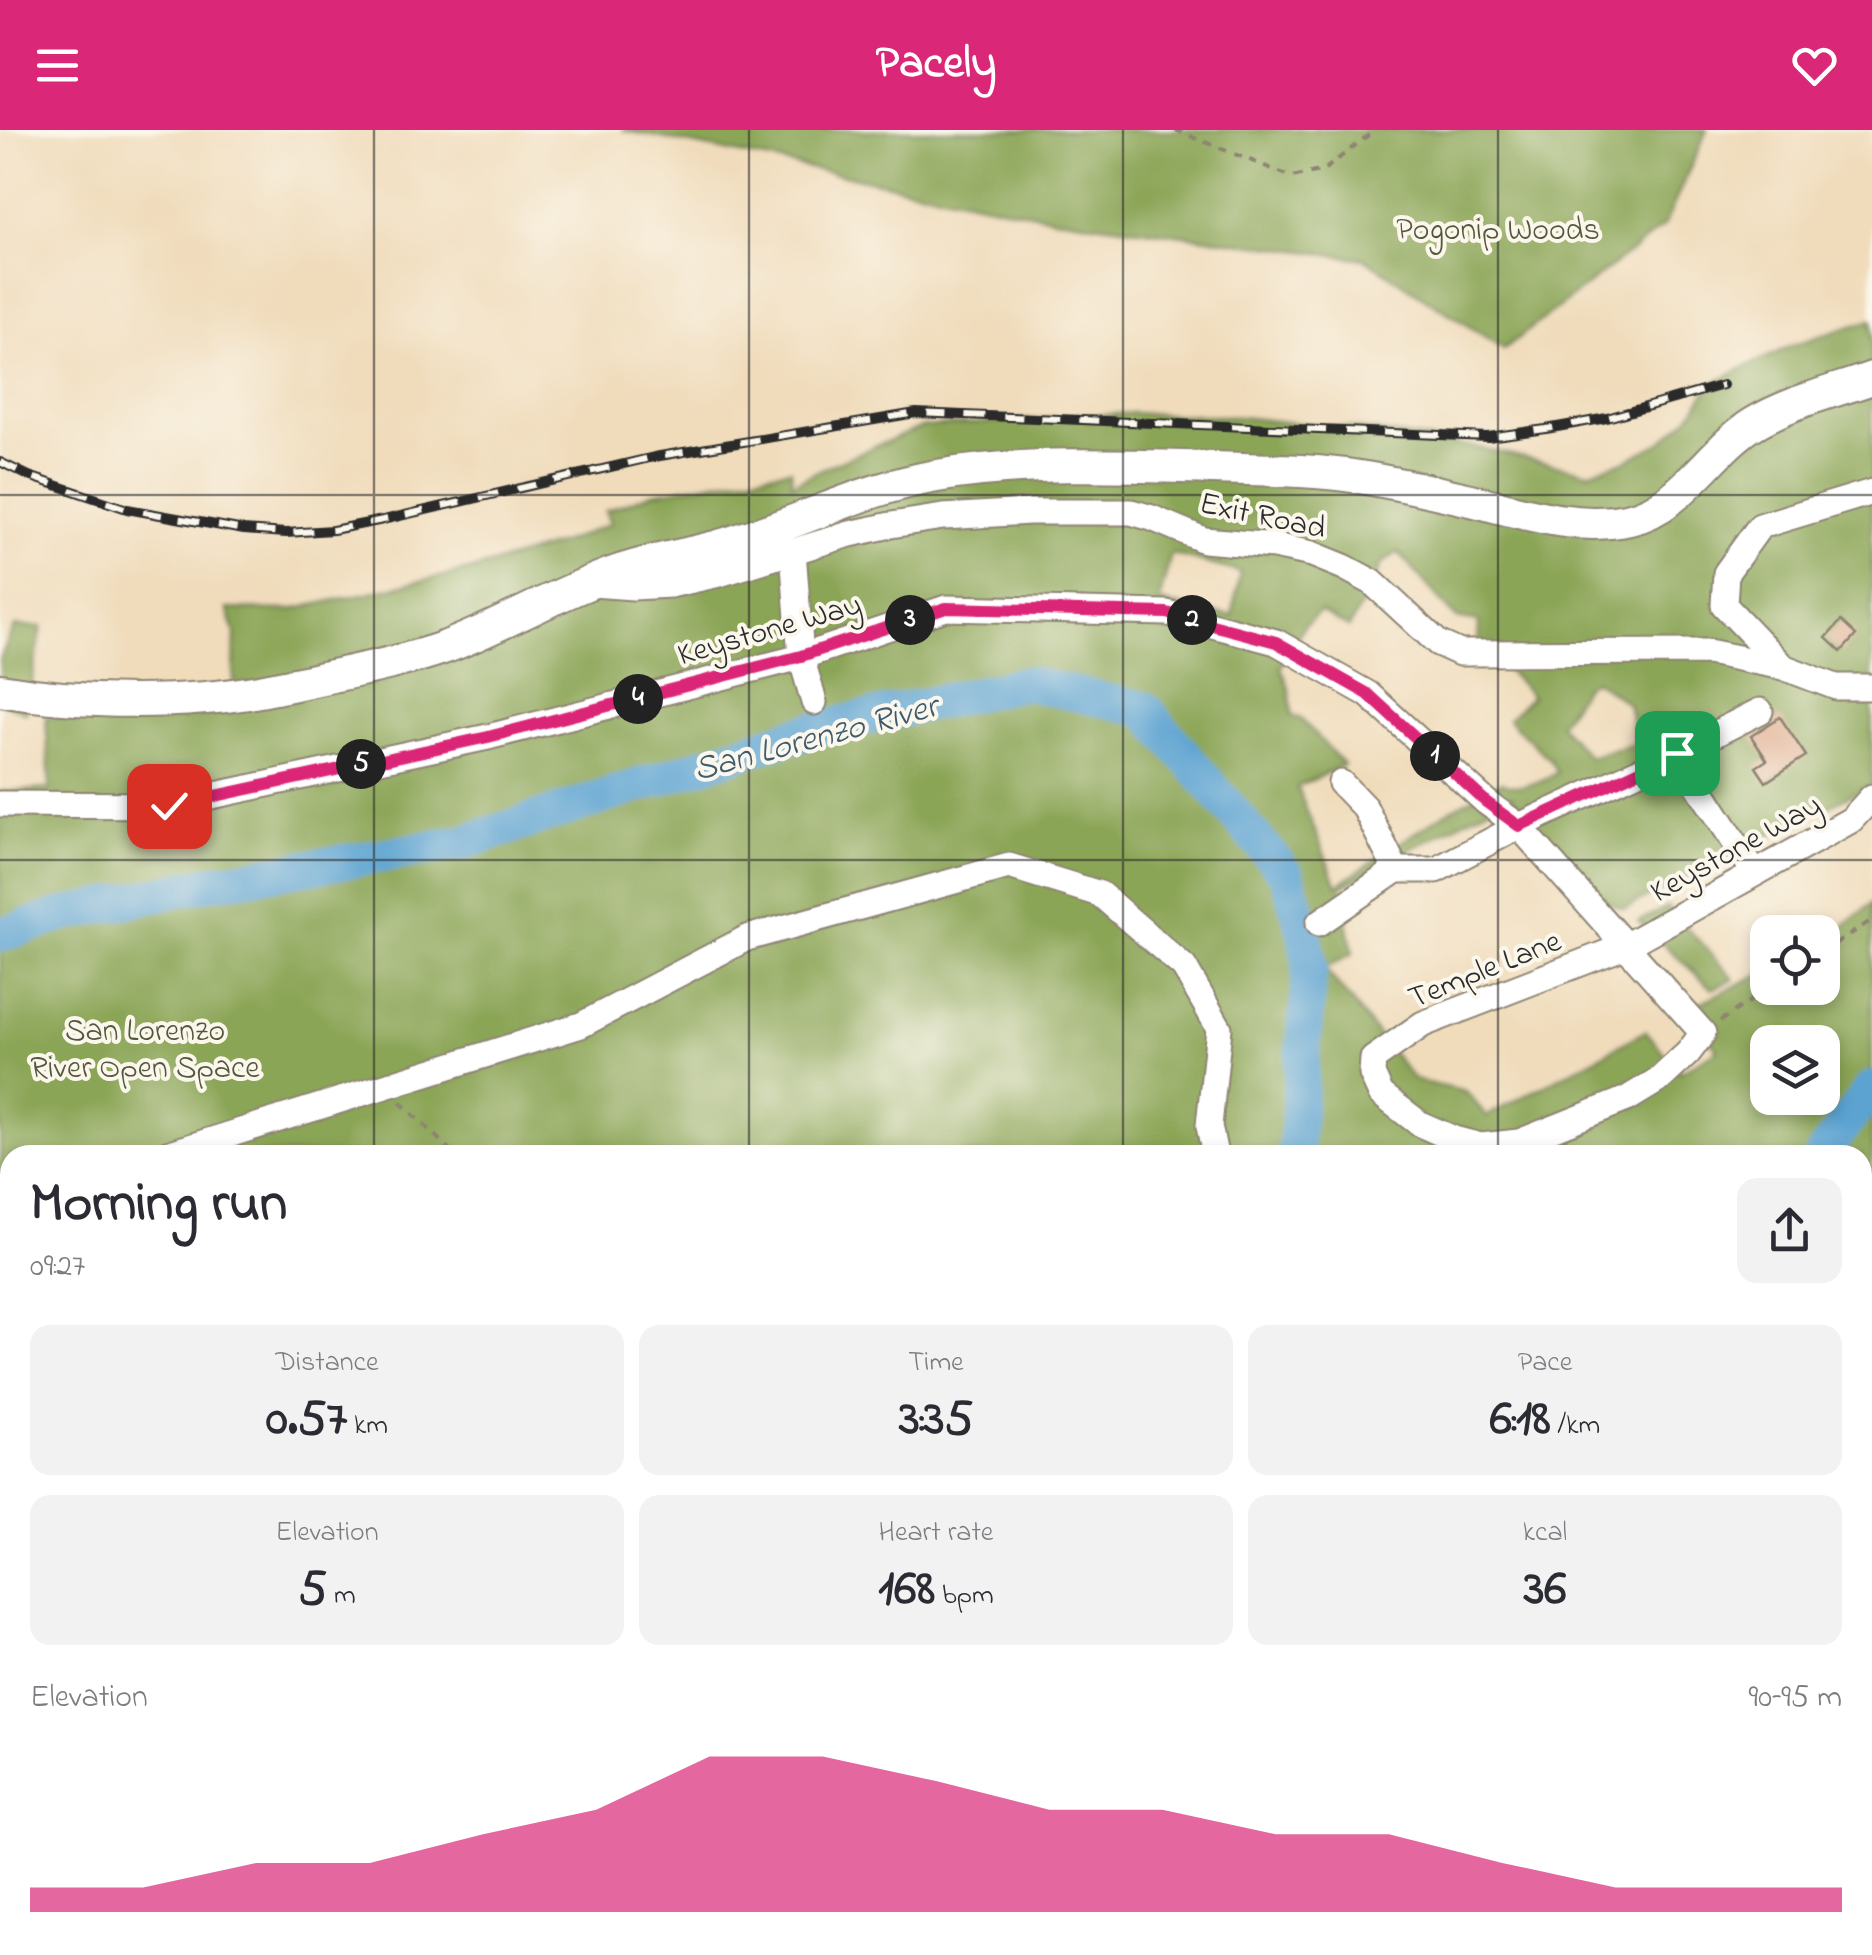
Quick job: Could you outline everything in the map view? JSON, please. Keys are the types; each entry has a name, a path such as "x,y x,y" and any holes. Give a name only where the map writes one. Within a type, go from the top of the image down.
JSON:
{"main road":[{"path":"0,690 126,700 194,698 261,691 385,665 444,648 616,572 767,531 877,489 938,476 1004,469 1092,466 1283,470 1352,476 1573,522 1634,518 1662,504 1755,423 1872,378"}],"street":[{"path":"1782,667 1724,605 1726,573 1760,526 1872,492"},
{"name":"Exit Road","path":"590,584 670,585 892,524 944,517 1131,512 1204,540 1274,546 1344,566 1372,582 1438,643 1460,653 1708,652 1782,667 1836,687 1872,687"},
{"path":"793,551 801,656 814,702"},
{"name":"Keystone Way","path":"0,804 169,806 488,737 801,656 946,608 1167,613 1276,642 1368,694 1486,802 1519,826 1703,1033"},
{"path":"1320,923 1396,870 1436,870 1760,711"},
{"path":"1677,753 1754,872"},
{"path":"1341,783 1365,808 1396,870"},
{"name":"Keystone Way","path":"1625,946 1850,820 1872,797"},
{"path":"196,1145 581,1025 747,938 1009,866 1100,894 1184,967 1220,1028 1209,1126 1213,1145"},
{"name":"Temple Lane","path":"1477,1145 1420,1124 1381,1094 1372,1074 1373,1058 1423,1024 1625,946"},
{"name":"Temple Lane","path":"1490,1145 1519,1142 1627,1099 1660,1079 1703,1033"}],"path":[{"path":"1174,130 1292,178 1324,170 1376,130"},
{"path":"1840,941 1872,920"},
{"path":"1703,1033 1750,1001"},
{"path":"384,1087 445,1145"}],"green space":[{"name":"Pogonip Woods","path":"622,130 1707,130 1664,226 1504,349 1365,259 1055,218"},
{"name":"San Lorenzo River Open Space","path":"1872,320 1872,784 1624,909 1590,895 1511,795 1341,887 1353,953 1325,969 1414,1080 1466,1092 1487,1116 1646,1031 1680,1072 1718,1050 1685,1010 1750,979 1750,1005 1840,1005 1840,930 1872,903 1872,1145 0,1145 0,792 50,789 46,717 233,712 235,632 227,609 291,610 479,568 610,524 605,511 653,493 791,469 792,484 922,427 1133,413 1239,417 1374,431 1480,448 1588,472 1625,461 1660,443 1689,417 1711,385 1798,343","holes":["1398,552 1456,618 1479,622 1478,641 1532,696 1508,719 1549,759 1557,773 1523,786 1502,782 1449,810 1337,885 1297,787 1344,765 1300,718 1292,716 1290,691 1281,667 1305,624 1320,612 1349,628 1382,564","1171,554 1240,572 1232,616 1159,602","1594,680 1628,704 1636,744 1590,758 1559,724 1585,686"]},
{"path":"15,626 42,627 26,713 0,701 0,659"},
{"path":"1668,907 1734,979 1712,989 1639,921"}],"building":[{"path":"1841,621 1856,635 1841,652 1826,638"},
{"path":"1780,717 1806,756 1766,782 1756,767 1767,760 1751,736"}],"waterway":[{"name":"San Lorenzo River","path":"0,935 63,915 213,882 462,843 810,730 1025,683 1145,709 1287,875 1310,965 1296,1145"},
{"name":"San Lorenzo River","path":"1829,1145 1872,1088"}],"railway":[{"path":"0,462 29,476 127,509 244,530 286,533 333,530 654,457 916,413 1488,437 1607,418 1723,385"}],"route":[{"path":"169,806 488,737 801,656 946,608 1167,613 1276,642 1368,694 1486,802 1519,826 1677,753"}]}
